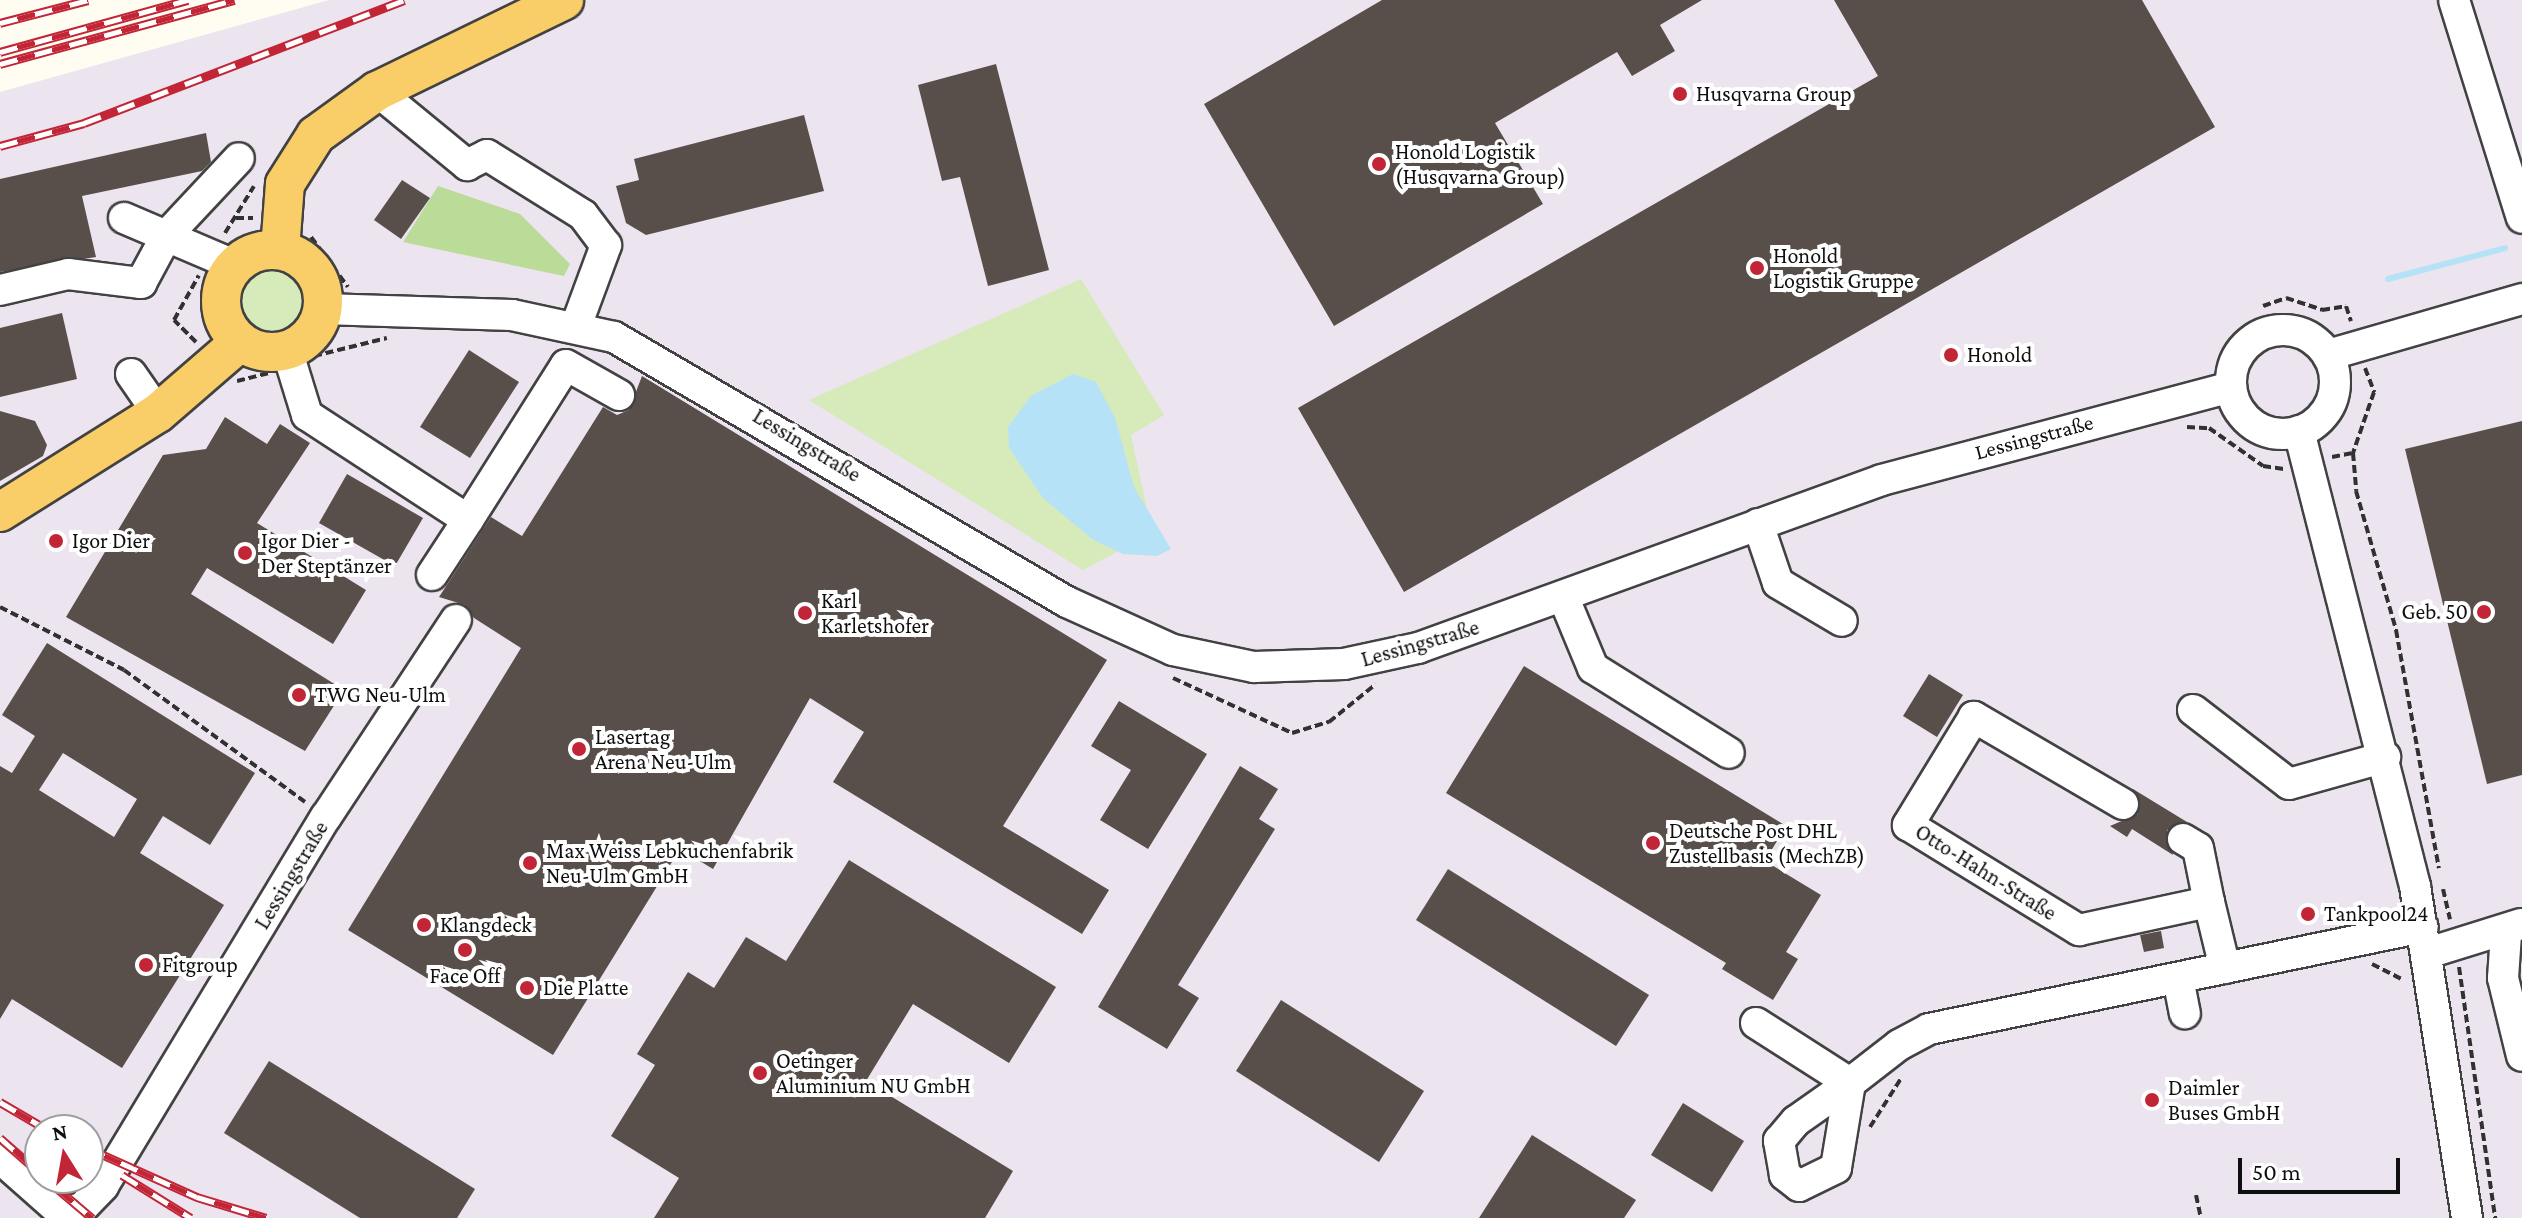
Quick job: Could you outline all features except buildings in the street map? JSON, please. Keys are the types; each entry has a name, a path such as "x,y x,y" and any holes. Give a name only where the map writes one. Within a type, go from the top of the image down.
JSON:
{"main road":[{"path":"240,342 287,350 337,309 309,264 280,234 285,184 316,135 377,91 564,0"},
{"path":"240,342 220,306 234,265 280,234"},
{"path":"0,512 158,413 240,342"}],"street":[{"path":"2454,0 2522,218"},
{"path":"377,91 467,165 487,155 583,215 606,245 576,326"},
{"path":"0,290 68,274 141,283 167,235 239,158"},
{"path":"124,218 234,265"},
{"path":"2328,355 2522,299"},
{"name":"Lessingstraße","path":"337,309 498,314 576,326 653,354 1067,602 1173,650 1254,667 1344,664 1418,648 1758,524 1975,451 2231,387"},
{"path":"2301,333 2328,355 2333,396 2326,411 2299,431 2254,426 2231,387 2237,357 2260,336 2301,333"},
{"path":"287,350 307,415 468,520"},
{"path":"432,575 566,365 619,395"},
{"path":"131,374 158,413"},
{"path":"2299,431 2440,955 2467,1218"},
{"path":"1758,524 1778,583 1842,621"},
{"path":"1563,596 1593,668 1729,753"},
{"name":"Lessingstraße","path":"0,1158 60,1211 92,1199 326,817 456,620"},
{"path":"2193,710 2289,784 2385,757"},
{"name":"Otto-Hahn-Straße","path":"2123,804 1974,717 1908,825 2079,930 2209,902"},
{"path":"2183,839 2198,848 2225,968"},
{"path":"1850,1083 1836,1168 1799,1186 1785,1175 1779,1141 1850,1083 1929,1029 2225,968 2310,960 2440,955 2514,929"},
{"path":"2514,929 2503,978 2522,1056"},
{"path":"2178,978 2185,1013"},
{"path":"1756,1023 1850,1083"}],"path":[{"path":"236,218 280,234 304,217 309,236 348,281 337,309 350,345 404,335"},
{"path":"2263,306 2286,298 2303,308 2346,306"},
{"path":"2374,392 2353,453 2396,630 2440,955 2495,1218"},
{"path":"2175,426 2209,428 2263,466 2308,463 2353,453"},
{"path":"0,607 124,670 326,817"},
{"path":"1164,673 1292,733 1329,722 1387,678"},
{"path":"2366,961 2406,982 2440,955"},
{"path":"1836,1168 1849,1162 1910,1071"},
{"path":"2196,1195 2201,1218"}],"shaded area":[{"path":"329,0 2522,0 2522,1218 0,1218 0,92"}],"green space":[{"path":"438,186 520,214 570,264 564,276 403,242"},
{"path":"268,264 293,274 303,299 293,324 268,334 243,324 233,299 243,274"},
{"path":"1081,279 1164,415 1131,435 1152,533 1083,570 809,400"}],"water":[{"path":"1073,374 1096,382 1115,418 1134,487 1171,549 1157,556 1123,554 1092,539 1043,498 1009,448 1008,427 1031,396"}],"waterway":[{"path":"2388,279 2505,248"}],"railway":[{"path":"0,23 88,0"},
{"path":"0,52 188,0"},
{"path":"0,64 234,0"},
{"path":"0,146 84,123 404,0"},
{"path":"0,1102 24,1116"},
{"path":"0,1138 24,1159"},
{"path":"104,1155 197,1197 266,1218"},
{"path":"122,1175 191,1218"},
{"path":"64,1194 92,1218"}],"place":[{"name":"Husqvarna Group","path":"1680,94"},
{"name":"Honold Logistik (Husqvarna Group)","path":"1379,164"},
{"name":"Honold Logistik Gruppe","path":"1757,268"},
{"name":"Honold","path":"1951,355"},
{"name":"Igor Dier","path":"56,541"},
{"name":"Igor Dier - Der Steptänzer","path":"245,553"},
{"name":"Geb. 50","path":"2484,612"},
{"name":"Karl Karletshofer","path":"805,613"},
{"name":"TWG Neu-Ulm","path":"299,695"},
{"name":"Lasertag Arena Neu-Ulm","path":"579,749"},
{"name":"Deutsche Post DHL Zustellbasis (MechZB)","path":"1653,843"},
{"name":"Max Weiss Lebkuchenfabrik Neu-Ulm GmbH","path":"530,863"},
{"name":"Tankpool24","path":"2308,914"},
{"name":"Klangdeck","path":"424,925"},
{"name":"Face Off","path":"465,950"},
{"name":"Fitgroup","path":"146,965"},
{"name":"Die Platte","path":"527,988"},
{"name":"Oetinger Aluminium NU GmbH","path":"760,1073"},
{"name":"Daimler Buses GmbH","path":"2152,1100"}]}
